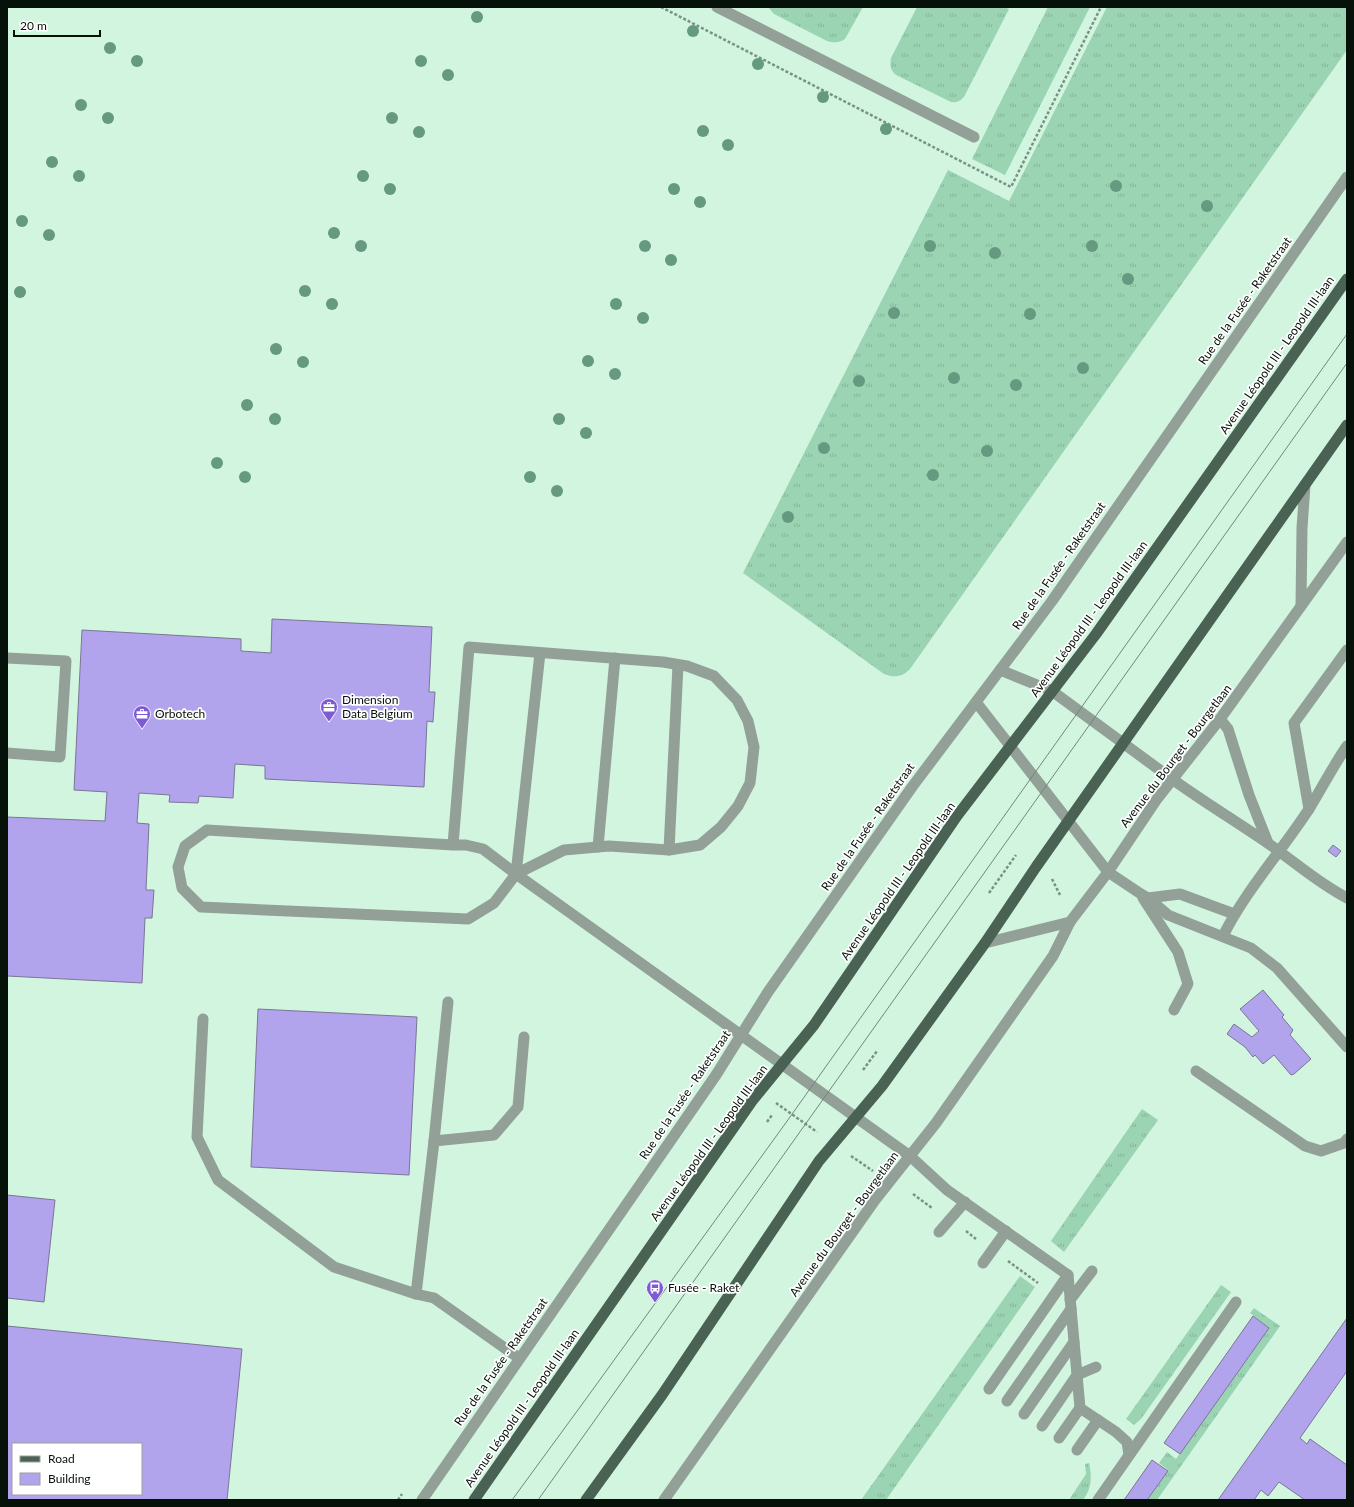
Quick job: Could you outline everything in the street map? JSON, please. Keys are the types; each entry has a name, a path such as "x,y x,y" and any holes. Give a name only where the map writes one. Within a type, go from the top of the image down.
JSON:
{"main road":[{"name":"Avenue Léopold III - Leopold III-laan","path":"474,1500 760,1091 814,1025 957,816 1096,634 1347,279"},
{"path":"586,1500 662,1395 819,1161 882,1086 985,943 1068,821 1347,424"}],"street":[{"path":"717,7 974,137"},
{"name":"Rue de la Fusée - Raketstraat","path":"422,1500 716,1075 768,992 912,787 1052,601 1347,177"},
{"path":"1301,606 1302,528 1305,484"},
{"name":"Avenue du Bourget - Bourgetlaan","path":"664,1500 888,1182 936,1123 1053,956 1070,922 1108,872 1172,779 1220,719 1347,542"},
{"path":"453,845 468,647 615,658 687,666 714,676 737,700 748,721 754,747 750,783 738,806 721,827 700,845 668,850 609,846 564,850 516,874 494,903 468,919 201,908 182,888 178,867 185,846 207,830 453,845 466,845 482,849 516,874 782,1065 910,1156 947,1190 1068,1275 1080,1408 1059,1438"},
{"path":"1309,809 1294,723 1347,650"},
{"path":"516,874 540,652"},
{"path":"7,658 66,661 60,757 7,753"},
{"path":"598,847 615,658"},
{"path":"668,850 678,665"},
{"path":"1000,670 1052,691 1230,820 1268,843 1327,888 1347,898"},
{"path":"976,702 1108,872 1144,896 1168,915 1251,948 1277,968 1347,1047"},
{"path":"1220,719 1228,729 1249,795 1268,843"},
{"path":"1223,936 1234,914 1309,809 1333,765 1347,746"},
{"path":"1144,896 1180,894 1234,914"},
{"path":"1144,896 1178,952 1188,984 1174,1010"},
{"path":"985,943 1070,922"},
{"path":"416,1294 434,1141 448,1002"},
{"path":"203,1019 197,1137 218,1180 334,1267 416,1294 434,1298 519,1358"},
{"path":"434,1141 494,1135 518,1108 524,1037"},
{"path":"1196,1071 1305,1146 1321,1151 1344,1143 1347,1139"},
{"path":"939,1232 965,1202"},
{"path":"982,1263 1006,1231"},
{"path":"1007,1401 1092,1271"},
{"path":"989,1389 1068,1275"},
{"path":"1098,1500 1236,1302"},
{"path":"1024,1414 1074,1342"},
{"path":"1042,1426 1078,1375 1096,1367"},
{"path":"1080,1408 1127,1442 1129,1455"},
{"path":"1077,1450 1098,1420"}],"path":[{"path":"989,892 1016,855"},
{"path":"1049,874 1060,895"},
{"path":"863,1070 877,1051"},
{"path":"760,1091 888,1182"},
{"path":"767,1122 772,1115"},
{"path":"912,1194 934,1209"}],"green space":[{"path":"768,7 863,7 845,39 834,42 827,41 774,14"},
{"path":"917,7 1004,7 1009,9 964,97 961,100 951,102 896,75 892,69 891,58"},
{"path":"1048,7 1090,7 1005,175 972,159"},
{"path":"1107,7 1347,7 1347,50 910,669 904,674 898,676 884,674 743,573 948,170 1009,201"},
{"path":"1142,1109 1158,1120 1064,1252 1051,1241"},
{"path":"1020,1276 1035,1287 886,1500 861,1500"},
{"path":"1221,1285 1231,1292 1141,1419 1134,1425 1126,1419"},
{"path":"1254,1308 1280,1326 1157,1500 1147,1500 1168,1470 1159,1463 1167,1452 1176,1459 1269,1328 1250,1313"},
{"path":"1089,1463 1091,1473 1090,1487 1086,1496 1083,1500 1069,1500 1086,1474 1085,1464"}],"building":[{"path":"272,619 432,627 429,692 435,692 433,722 427,721 424,787 265,779 265,766 235,764 233,798 199,796 198,803 169,802 170,795 139,793 137,823 149,824 146,890 154,890 152,918 145,918 142,983 7,976 7,817 105,821 107,792 74,790 82,630 241,639 241,651 271,653"},
{"path":"1333,845 1341,851 1336,857 1328,851"},
{"path":"1263,990 1284,1015 1282,1017 1293,1030 1290,1035 1311,1059 1294,1074 1291,1075 1274,1055 1263,1064 1255,1055 1253,1057 1245,1047 1227,1034 1234,1024 1252,1037 1259,1031 1240,1009"},
{"path":"258,1009 417,1017 409,1175 251,1167"},
{"path":"7,1195 55,1200 44,1302 7,1298"},
{"path":"1253,1316 1269,1328 1180,1454 1164,1443"},
{"path":"1347,1318 1347,1371 1300,1438 1307,1444 1310,1439 1347,1465 1347,1500 1305,1500 1279,1482 1268,1496 1261,1490 1254,1500 1218,1500"},
{"path":"7,1326 242,1349 227,1500 7,1500"},
{"path":"1152,1460 1168,1471 1147,1500 1124,1500"}],"tram line":[{"path":"512,1500 785,1124 1347,334"},
{"path":"538,1500 1347,363"}],"place":[{"name":"Dimension Data Belgium","path":"329,722"},
{"name":"Orbotech","path":"142,729"},
{"name":"Fusée - Raket","path":"655,1303"}]}
